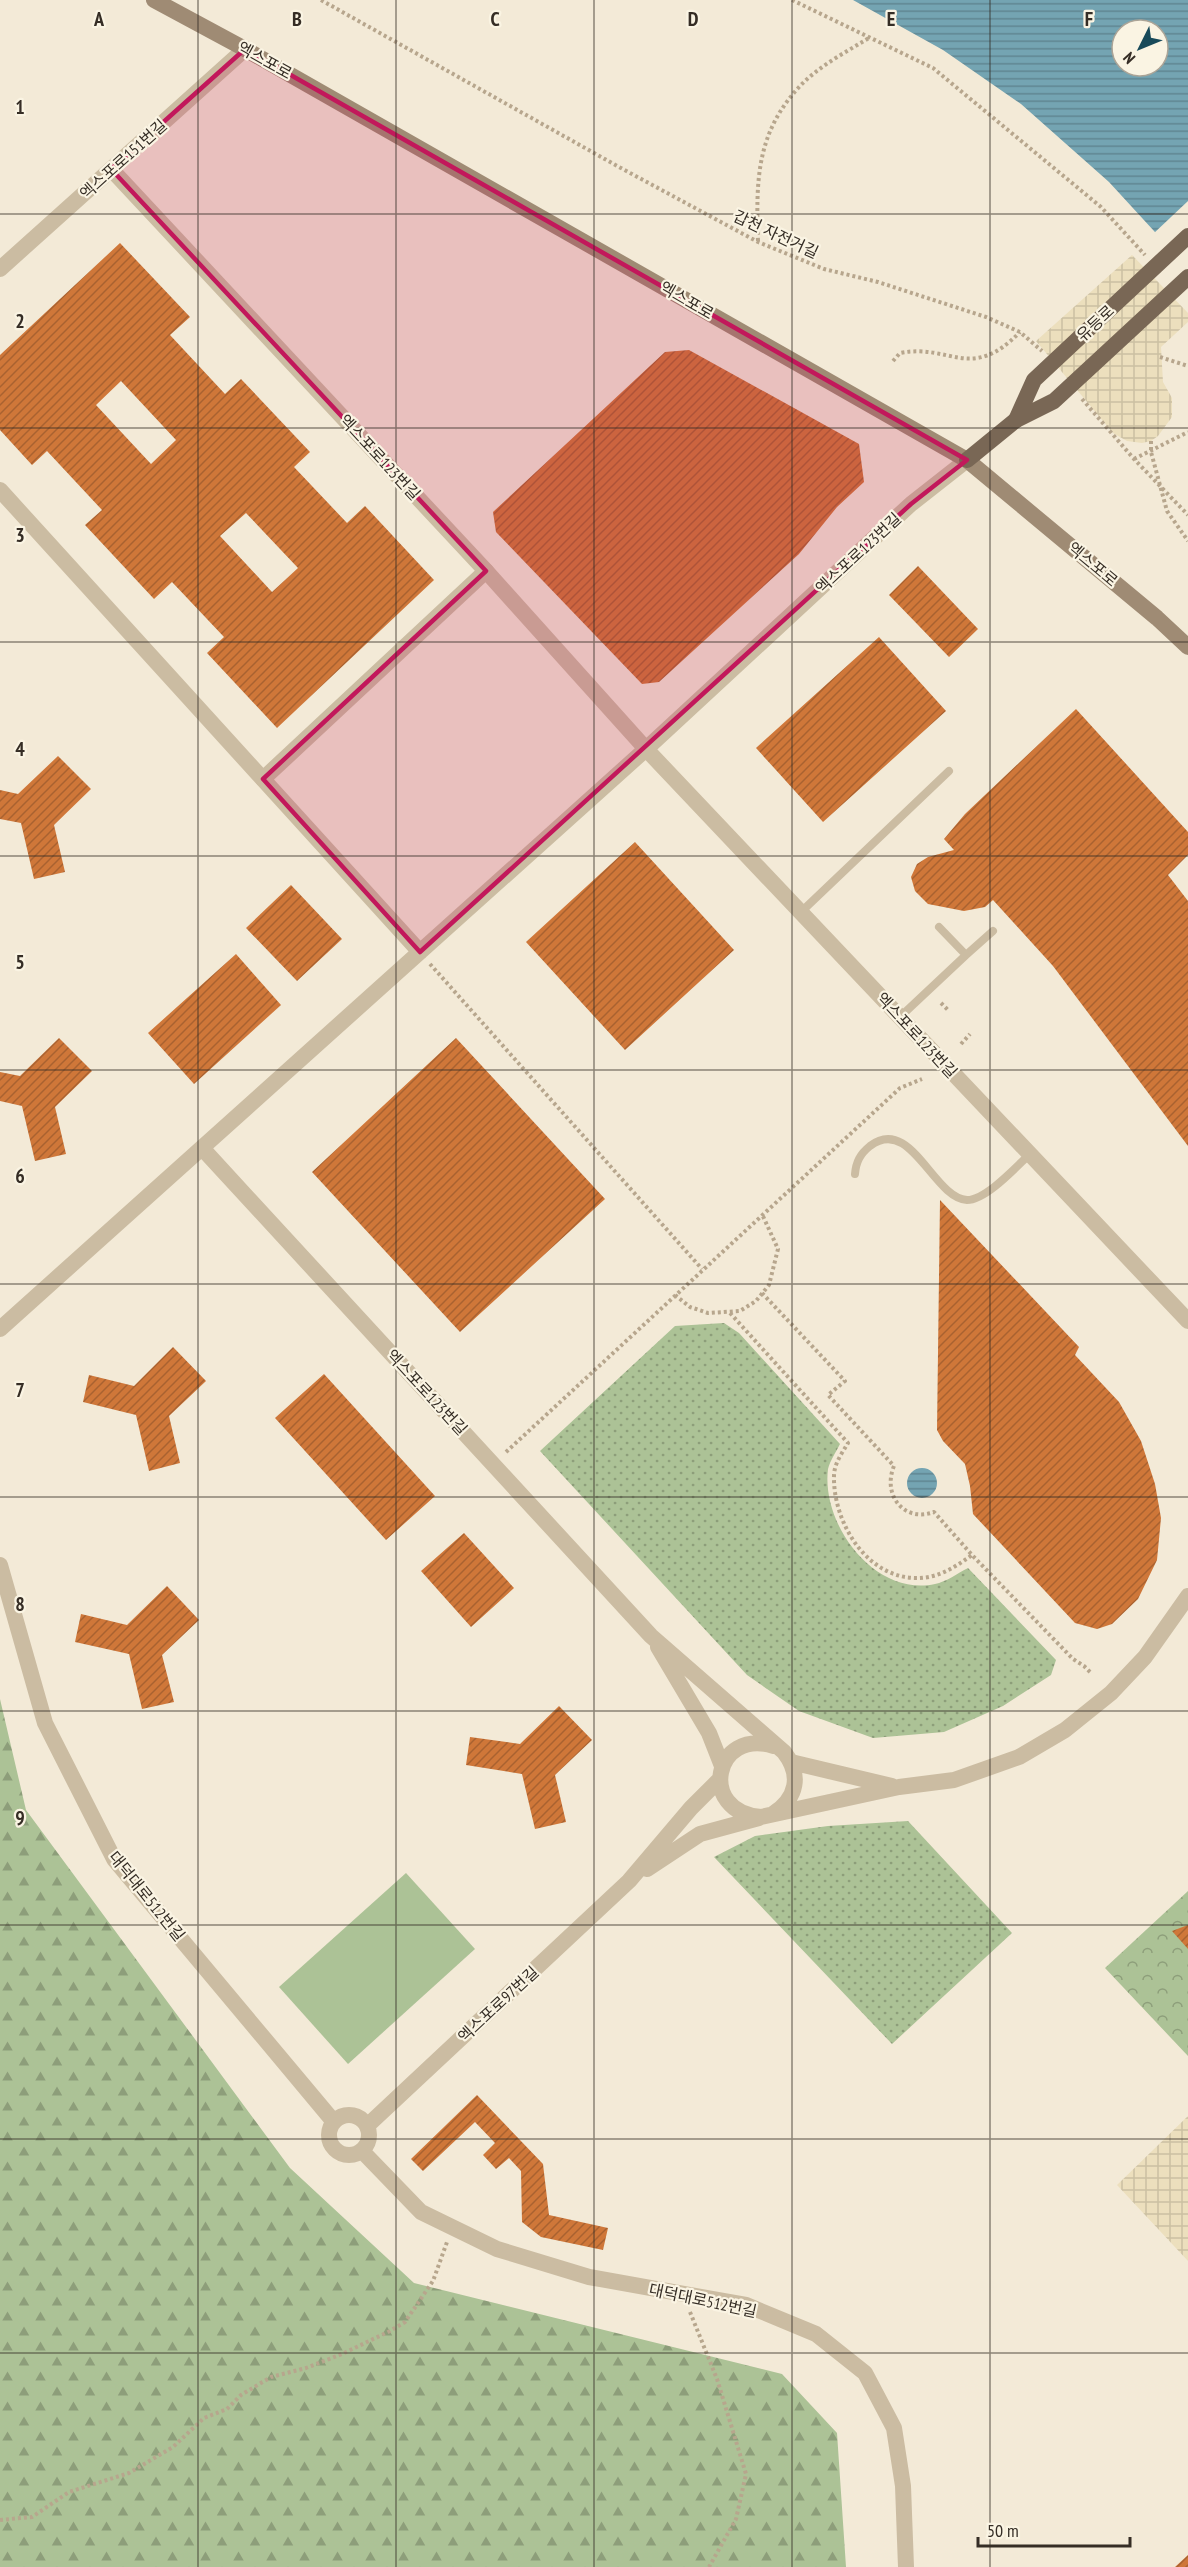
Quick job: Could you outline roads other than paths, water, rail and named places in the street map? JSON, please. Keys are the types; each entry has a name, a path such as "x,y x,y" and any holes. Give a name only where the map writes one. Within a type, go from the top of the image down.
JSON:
{"main road":[{"name":"엑스포로","path":"154,0 245,49 968,460 1157,618 1188,647"},
{"name":"유등로","path":"1016,420 1034,380 1188,236"},
{"name":"유등로","path":"968,460 1016,420 1054,400 1188,277"}],"street":[{"name":"엑스포로151번길","path":"0,269 245,49"},
{"name":"엑스포로123번길","path":"111,170 486,571 646,749 1188,1321"},
{"name":"엑스포로123번길","path":"0,1329 646,749 911,504 968,460"},
{"path":"0,490 420,952"},
{"path":"262,779 486,571"},
{"name":"엑스포로123번길","path":"202,1148 651,1636"},
{"name":"대덕대로512번길","path":"0,1565 45,1723 114,1859 334,2122"},
{"path":"629,1881 700,1834 767,1816 899,1787 954,1780 1019,1757 1065,1730 1111,1693 1145,1658 1188,1596"},
{"path":"651,1636 729,1702 774,1746"},
{"path":"629,1881 721,1772 729,1755 738,1747 762,1742 784,1752 795,1774 795,1786 791,1797 783,1807 767,1816 748,1816 737,1811 728,1802 722,1791 721,1772 709,1733 651,1636"},
{"path":"791,1762 899,1787"},
{"name":"엑스포로97번길","path":"367,2126 629,1881"},
{"path":"345,2116 352,2116 363,2121 367,2126 369,2139 362,2151 350,2155 337,2151 333,2146 329,2134 334,2122 345,2116"},
{"name":"대덕대로512번길","path":"362,2151 421,2212 497,2249 589,2277 746,2306 816,2334 865,2373 894,2428 903,2486 906,2567"}],"lane":[{"path":"801,912 949,771"},
{"path":"939,927 966,955"},
{"path":"900,1017 993,931"},
{"path":"855,1174 856,1163 872,1145 882,1141 896,1141 910,1149 947,1190 958,1198 969,1200 991,1189 1030,1154"}],"water":[{"path":"853,0 1188,0 1188,268 1109,182 1021,104 943,50"},
{"path":"922,1468 932,1473 937,1483 932,1493 922,1498 912,1493 907,1483 912,1473"}]}
